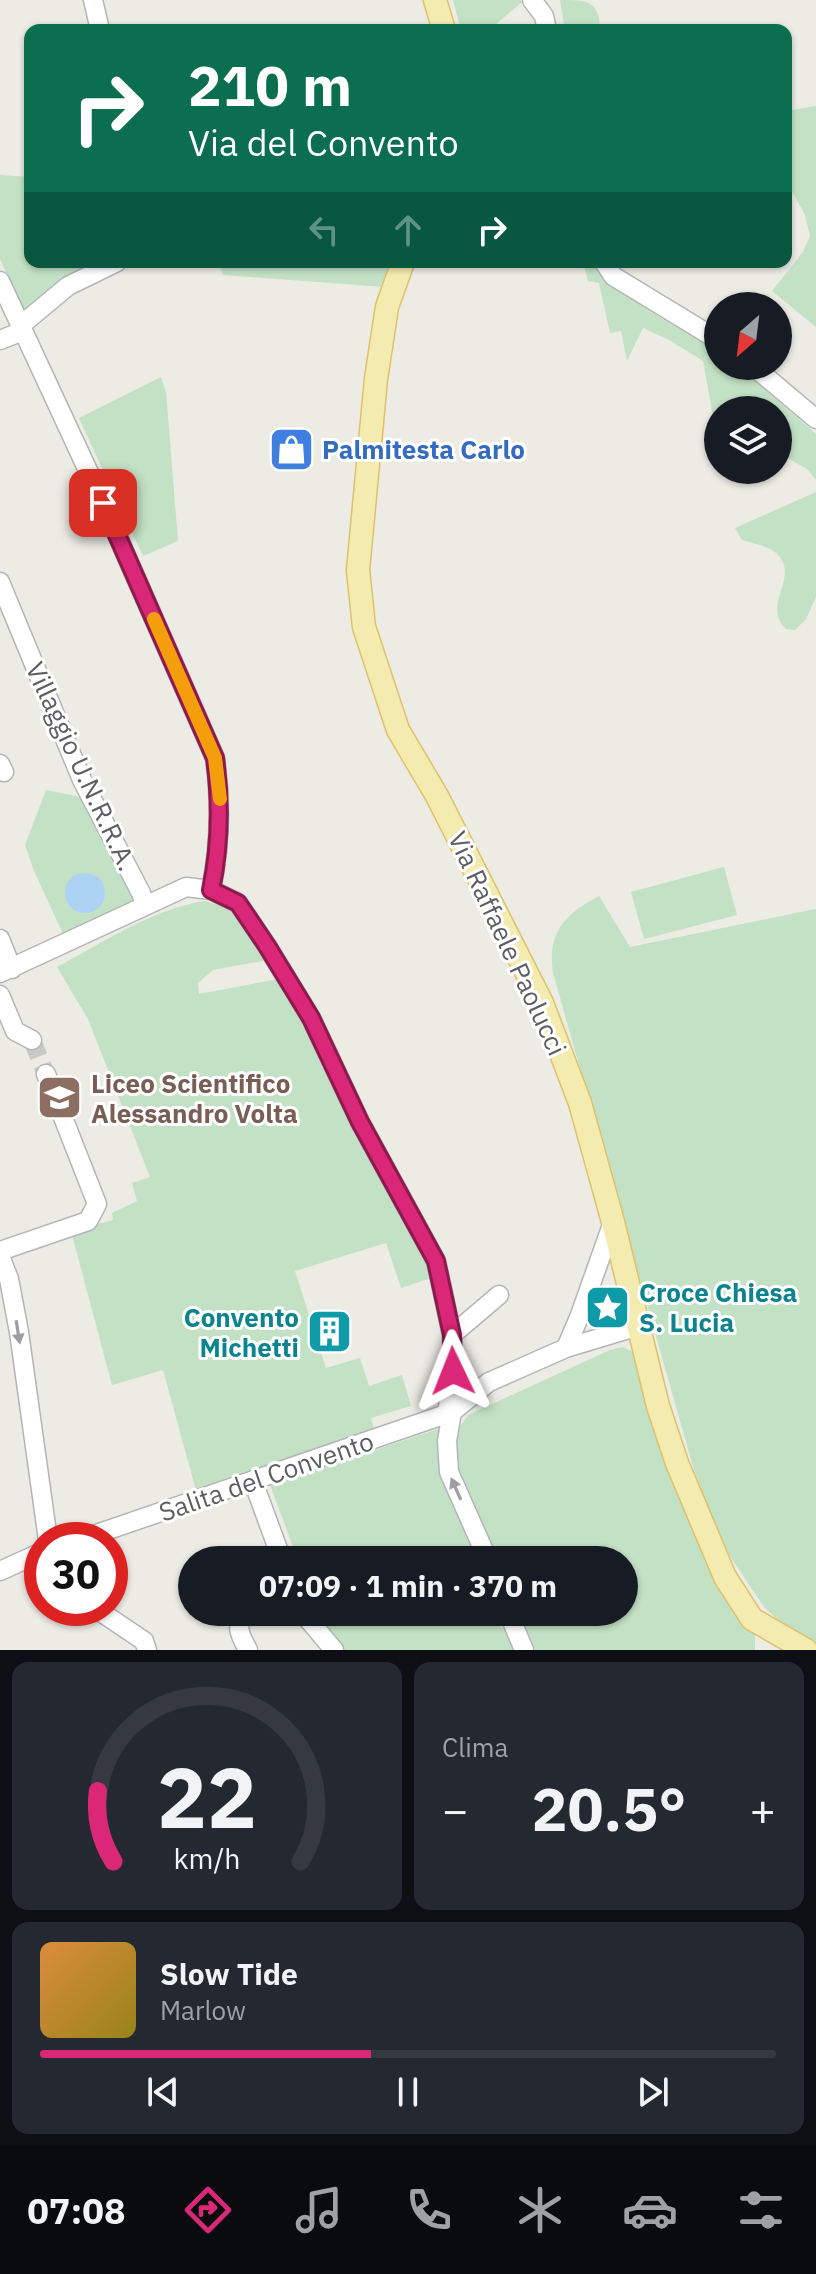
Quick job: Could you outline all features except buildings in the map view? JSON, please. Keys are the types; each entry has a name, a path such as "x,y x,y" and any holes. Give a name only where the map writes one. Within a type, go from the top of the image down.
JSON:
{"main road":[{"path":"435,0 442,24"},
{"name":"Via Raffaele Paolucci","path":"401,268 387,307 376,379 358,570 364,627 398,730 437,796 542,1003 580,1103 656,1396 677,1463 725,1577 752,1619 791,1647"}],"street":[{"path":"93,0 99,24"},
{"path":"532,0 546,15"},
{"path":"0,340 22,328 68,286 105,268"},
{"path":"608,268 613,276 704,331"},
{"path":"0,281 103,503 215,758 220,796 211,890"},
{"path":"770,380 816,419"},
{"name":"Villaggio U.N.R.R.A.","path":"0,582 82,780 145,905"},
{"path":"0,939 6,971 186,887 211,890 238,903 311,1018 360,1122 436,1261 452,1335 453,1371 448,1407 452,1412 447,1441 449,1472 482,1546"},
{"path":"0,995 15,1031 32,1040"},
{"path":"45,1522 19,1332 9,1279 0,1254 88,1221 97,1204 46,1074"},
{"path":"566,1348 613,1222"},
{"path":"452,1335 499,1295"},
{"name":"Salita del Convento","path":"128,1523 452,1412 489,1382 566,1348 639,1326"},
{"path":"253,1481 277,1546"},
{"path":"0,1571 24,1560"},
{"path":"119,1626 145,1646"},
{"path":"238,1626 248,1650"},
{"path":"314,1626 334,1650"},
{"path":"514,1626 524,1650"}],"green space":[{"path":"453,0 522,2 496,24 459,24"},
{"path":"560,0 590,4 597,13 599,24 564,24"},
{"path":"816,106 816,327 792,307 792,292 772,291 792,268 810,236 805,215 792,191 792,110"},
{"path":"0,175 24,177 24,268 100,268 26,316 0,259"},
{"path":"221,268 390,268 384,287 223,275"},
{"path":"585,268 600,268 635,301 704,343 704,366 703,361 643,328 627,361 621,331 610,333 599,283 588,281"},
{"path":"161,377 166,392 178,541 143,556 79,418"},
{"path":"706,380 754,380 772,396 709,396"},
{"path":"792,413 816,434 816,480 807,469 792,461"},
{"path":"816,492 816,597 806,619 795,630 786,629 777,609 785,568 781,559 769,548 742,540 735,528"},
{"path":"46,790 85,798 140,903 64,936 25,845"},
{"path":"724,867 737,915 644,939 631,892"},
{"path":"599,896 630,947 816,909 816,1650 810,1650 764,1607 720,1541 694,1470 553,973 553,946 561,926 568,917"},
{"path":"204,901 231,908 273,959 213,970 198,983 199,994 283,978 434,1277 401,1288 386,1243 295,1271 326,1368 360,1358 369,1386 402,1375 411,1406 371,1418 375,1433 197,1494 163,1370 112,1385 71,1231 113,1220 112,1213 137,1201 132,1183 150,1177 88,1019 57,967 147,919"},
{"path":"623,1347 633,1352 712,1562 736,1616 755,1634 755,1650 527,1650 518,1626 638,1626 638,1546 484,1546 454,1469 455,1444 468,1415 610,1350"},
{"path":"444,1427 446,1482 472,1546 293,1546 270,1485"},
{"path":"499,1626 511,1633 518,1650 343,1650 325,1628"}],"water":[{"path":"85,873 99,879 105,893 99,907 85,913 71,907 65,893 71,879"}],"tunnel":[{"path":"32,1040 46,1074"}],"slow traffic":[{"path":"154,619 215,758 220,799"}],"place":[{"name":"Palmitesta Carlo","path":"291,449"},
{"name":"Liceo Scientifico Alessandro Volta","path":"60,1098"},
{"name":"Croce Chiesa S. Lucia","path":"608,1307"},
{"name":"Convento Michetti","path":"330,1332"}],"route":[{"path":"103,503 215,758 220,796 211,890 238,903 311,1018 360,1122 436,1261 452,1335 453,1371"}]}
